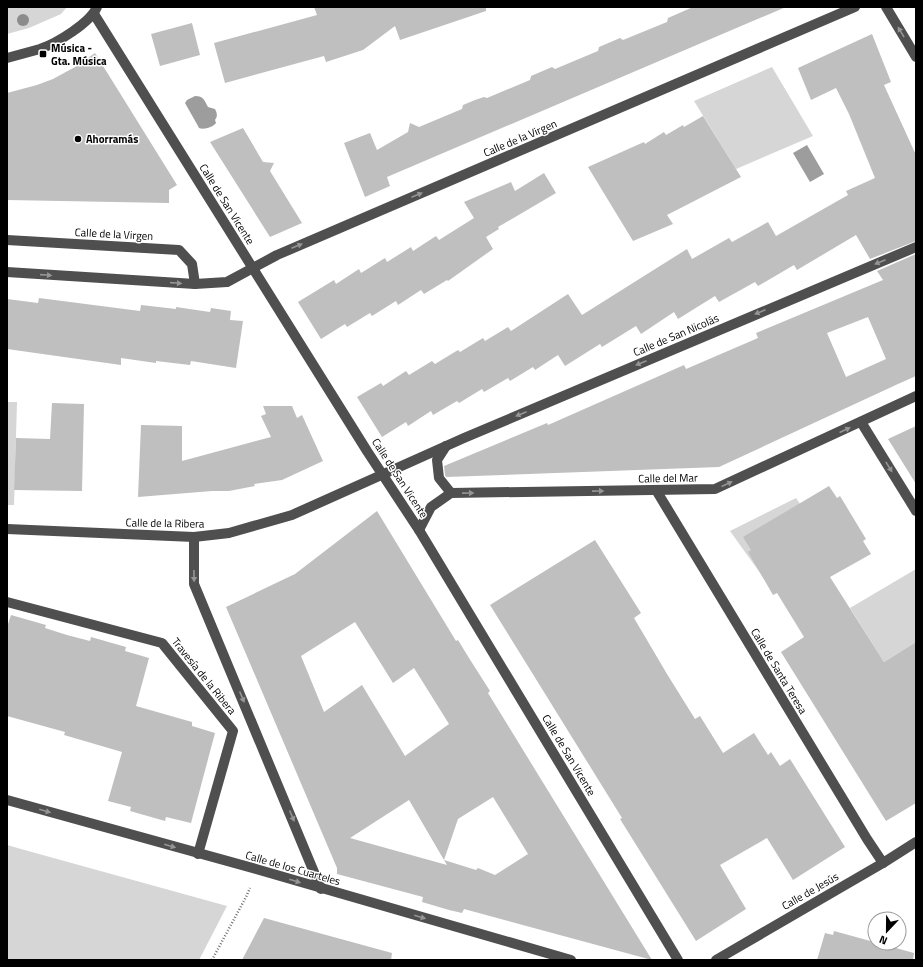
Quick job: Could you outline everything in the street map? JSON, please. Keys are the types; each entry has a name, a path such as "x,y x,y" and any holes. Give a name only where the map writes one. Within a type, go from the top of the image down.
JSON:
{"street":[{"name":"Calle de la Virgen","path":"7,272 195,284 228,282 277,255 855,7"},
{"path":"886,7 916,57"},
{"name":"Calle de San Vicente","path":"95,11 252,268 419,530 678,960"},
{"path":"7,58 41,48 75,30 95,11"},
{"name":"Calle de la Virgen","path":"7,240 179,250 192,264 195,284"},
{"name":"Calle de San Nicolás","path":"383,475 446,446 916,247"},
{"name":"Calle del Mar","path":"451,493 715,489 916,396"},
{"path":"861,422 916,511"},
{"path":"419,530 431,507 451,493 439,478 437,460 446,446"},
{"name":"Calle de la Ribera","path":"7,529 194,537 229,533 292,515 383,475"},
{"name":"Calle de Santa Teresa","path":"656,490 883,863"},
{"name":"Travesía de la Ribera","path":"194,537 194,584 321,889"},
{"name":"Travesía de la Ribera","path":"7,602 162,643 233,730 198,854"},
{"name":"Calle de los Cuarteles","path":"7,800 256,869 571,960"},
{"name":"Calle de Jesús","path":"716,960 883,863 916,842"}],"path":[{"path":"212,960 246,897 256,869"}],"shaded area":[{"path":"7,7 67,7 61,14 29,28 7,34"},
{"path":"772,67 813,136 736,169 694,101"},
{"path":"195,96 205,100 208,107 215,109 217,117 215,120 216,123 213,126 201,129 199,128 185,103 187,100"},
{"path":"807,145 824,174 810,182 793,153"},
{"path":"7,402 17,402 14,505 7,505"},
{"path":"796,498 832,551 770,587 730,531"},
{"path":"916,569 916,642 884,662 850,608"},
{"path":"7,845 227,906 199,960 7,960"}],"building":[{"path":"314,7 486,7 486,11 400,40 395,26 363,50 326,62 324,56 225,83 214,43 317,15"},
{"path":"693,7 786,7 387,177 390,186 365,197 344,143 370,133 377,150 408,132 410,123 419,127 462,109 463,105 484,97 487,98 530,80 531,76 552,67 555,69 598,51 599,47 620,38 623,40 667,22 668,18"},
{"path":"192,23 200,55 160,66 151,34"},
{"path":"872,34 891,82 884,85 916,155 916,241 870,259 856,235 797,270 794,265 758,286 755,282 719,302 715,296 678,319 674,312 641,334 636,326 602,347 600,344 565,366 558,355 535,370 533,367 510,381 508,378 484,392 482,389 459,403 457,401 433,415 431,411 408,426 406,422 382,437 357,397 381,383 383,386 406,371 409,375 432,361 435,364 458,350 460,352 483,338 485,341 508,327 511,331 568,294 582,315 687,249 692,259 729,238 732,242 768,222 776,236 848,195 846,191 875,178 849,114 836,88 811,100 798,68"},
{"name":"Ahorramás","path":"95,53 177,185 169,190 169,203 7,200 7,93 53,79 75,67"},
{"path":"703,116 741,177 667,215 673,224 633,241 588,167 644,142 645,144 664,132 666,135"},
{"path":"243,128 263,162 274,163 270,171 302,223 270,237 210,142"},
{"path":"544,173 556,193 498,227 499,229 486,237 493,249 448,281 447,280 424,294 421,290 398,305 396,301 372,316 370,313 347,327 345,324 321,339 298,302 334,280 336,284 359,269 361,273 385,258 387,262 411,247 413,251 436,236 439,240 474,218 464,202 511,182 515,191"},
{"path":"916,254 916,376 719,467 446,477 445,475 444,466 547,423 548,425 684,365 686,369 758,338 756,333 883,280 877,271","holes":["868,317 886,359 846,377 827,333"]},
{"path":"39,298 140,311 141,305 176,309 176,307 210,312 211,308 231,311 230,320 243,321 236,368 191,361 190,365 156,361 156,363 121,358 121,365 7,349 7,299 38,303"},
{"path":"52,403 84,404 82,491 14,490 16,438 50,439"},
{"path":"263,406 292,406 297,418 302,415 323,461 282,480 254,484 255,486 229,491 138,497 141,425 182,426 182,461 271,437 261,416 266,414"},
{"path":"916,426 916,484 888,439"},
{"path":"829,486 837,498 840,496 866,539 863,541 871,554 830,577 884,662 916,642 916,803 886,821 781,652 804,637 777,593 773,595 748,552 751,550 743,537"},
{"path":"377,511 456,641 458,640 490,691 488,693 652,960 464,909 462,913 449,910 422,902 423,897 337,874 337,868 226,607 295,574","holes":["355,622 393,683 414,668 449,724 405,756 362,685 324,712 301,656","493,797 528,854 495,875 478,868 476,870 444,860 458,819","409,800 447,865 350,838"]},
{"path":"595,540 641,613 634,618 695,719 700,716 723,753 754,733 768,755 771,752 780,766 790,759 845,847 793,880 767,838 720,865 746,909 696,941 620,819 622,818 490,605"},
{"path":"11,615 46,625 45,628 67,635 90,641 91,637 126,647 125,651 149,658 136,706 192,722 192,726 215,733 191,823 166,817 165,821 130,811 131,807 108,801 122,752 64,735 65,732 7,716 7,627"},
{"path":"264,918 392,953 391,960 242,960"},
{"path":"834,931 867,940 867,951 907,951 914,953 913,960 817,960 825,933 833,935"}],"place":[{"name":"Música - Gta. Música","path":"43,54"},
{"name":"Ahorramás","path":"78,139"}]}
